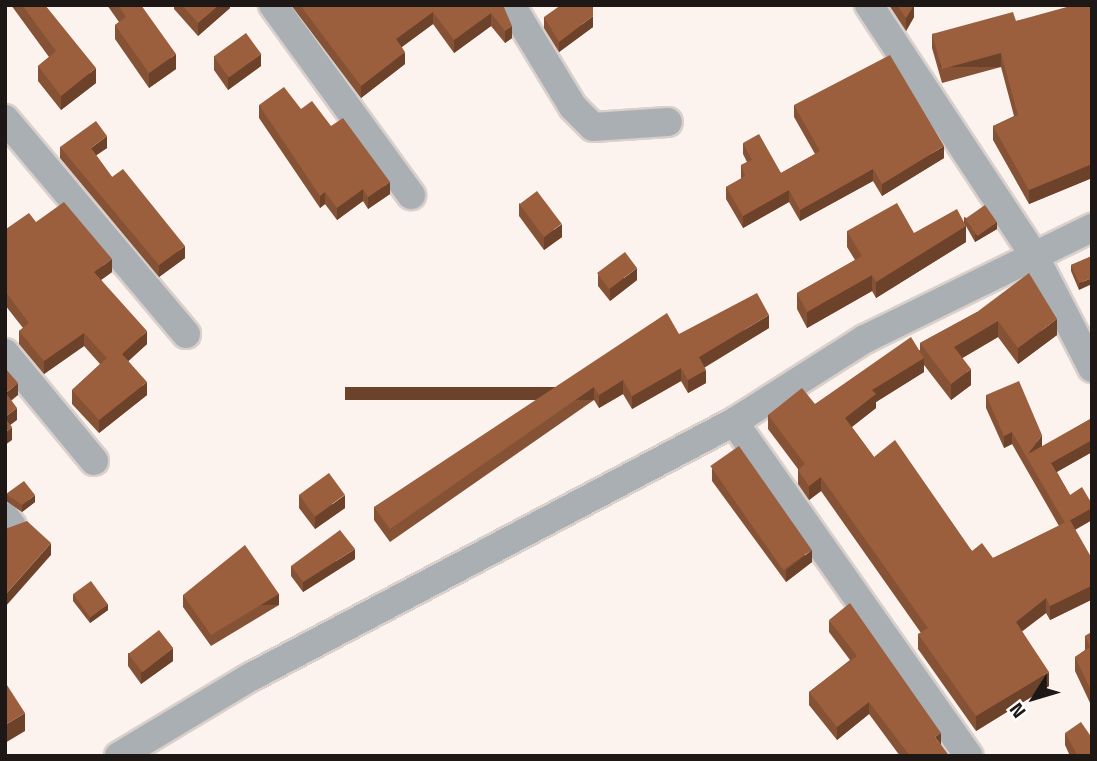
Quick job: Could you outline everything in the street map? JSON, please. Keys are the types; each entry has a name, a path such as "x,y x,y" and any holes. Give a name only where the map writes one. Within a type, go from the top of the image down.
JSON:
{"street":[{"path":"273,5 411,195"},
{"path":"511,5 573,107 593,127 668,122"},
{"path":"869,5 1034,255 1092,368"},
{"path":"5,119 186,334"},
{"path":"119,756 249,678 734,422 865,339 1092,228"},
{"path":"5,353 94,461"},
{"path":"734,422 969,756"}],"building":[{"path":"22,5 45,5 96,68 61,96 38,66 56,51"},
{"path":"118,5 141,5 176,54 149,73 115,25 126,17"},
{"path":"182,5 219,5 198,23"},
{"path":"300,5 503,5 512,26 505,31 491,13 454,40 433,12 396,39 405,52 361,86"},
{"path":"561,5 593,5 593,16 559,42 544,17"},
{"path":"897,5 914,5 906,18"},
{"path":"1074,5 1092,5 1092,164 1029,190 993,126 1018,115 1001,53 942,69 932,34 1013,12 1016,21"},
{"path":"246,33 261,54 229,78 214,57"},
{"path":"890,55 944,146 882,184 873,169 800,210 789,190 743,216 726,187 745,176 741,165 752,160 743,143 759,134 781,173 820,151 794,105"},
{"path":"284,87 301,109 312,101 331,126 343,118 390,182 368,197 363,189 337,208 325,192 320,196 259,105"},
{"path":"96,121 107,136 91,148 112,177 123,169 185,246 159,265 60,147"},
{"path":"537,191 562,224 544,237 519,204"},
{"path":"64,202 112,259 94,272 147,331 122,354 147,382 99,420 72,390 107,358 84,333 44,361 19,331 29,323 5,291 5,228 29,213 36,222"},
{"path":"897,203 914,233 957,209 966,226 876,282 872,275 807,312 797,293 862,256 847,231"},
{"path":"985,205 997,222 977,236 965,219"},
{"path":"625,252 637,268 609,289 597,273"},
{"path":"1092,256 1092,278 1079,283 1071,265"},
{"path":"1029,273 1057,319 1018,348 998,321 954,347 971,369 951,384 920,343 977,312"},
{"path":"757,293 769,315 699,357 706,370 688,380 681,368 632,396 623,380 599,395 594,387 390,529 374,507 667,313 679,334"},
{"path":"911,337 924,358 872,390 876,394 845,418 874,457 895,440 972,551 982,543 993,558 1070,520 1092,559 1092,588 1091,586 1050,606 1046,598 1016,622 1049,672 976,716 918,634 928,628 821,477 809,486 798,470 805,464 768,415 802,388 815,404"},
{"path":"5,368 18,383 6,393 17,408 5,417"},
{"path":"1019,381 1042,435 1028,454 1092,418 1092,440 1051,463 1070,495 1082,487 1092,504 1092,508 1065,523 1012,432 1004,436 986,395"},
{"path":"5,418 12,427 5,433"},
{"path":"739,446 812,550 783,570 710,466"},
{"path":"329,473 345,495 315,517 299,495"},
{"path":"24,481 35,495 22,505 6,494"},
{"path":"27,521 51,543 5,595 5,529"},
{"path":"340,530 355,549 303,582 291,566"},
{"path":"245,545 279,594 211,635 183,595"},
{"path":"91,581 108,604 90,617 73,594"},
{"path":"850,603 941,733 935,737 949,756 910,756 869,702 837,727 809,692 857,656 829,620"},
{"path":"159,630 173,648 142,672 128,654"},
{"path":"1092,632 1091,690 1075,657 1090,647 1085,636"},
{"path":"5,682 25,713 5,725"},
{"path":"1081,722 1092,738 1092,756 1078,756 1065,733"}]}
